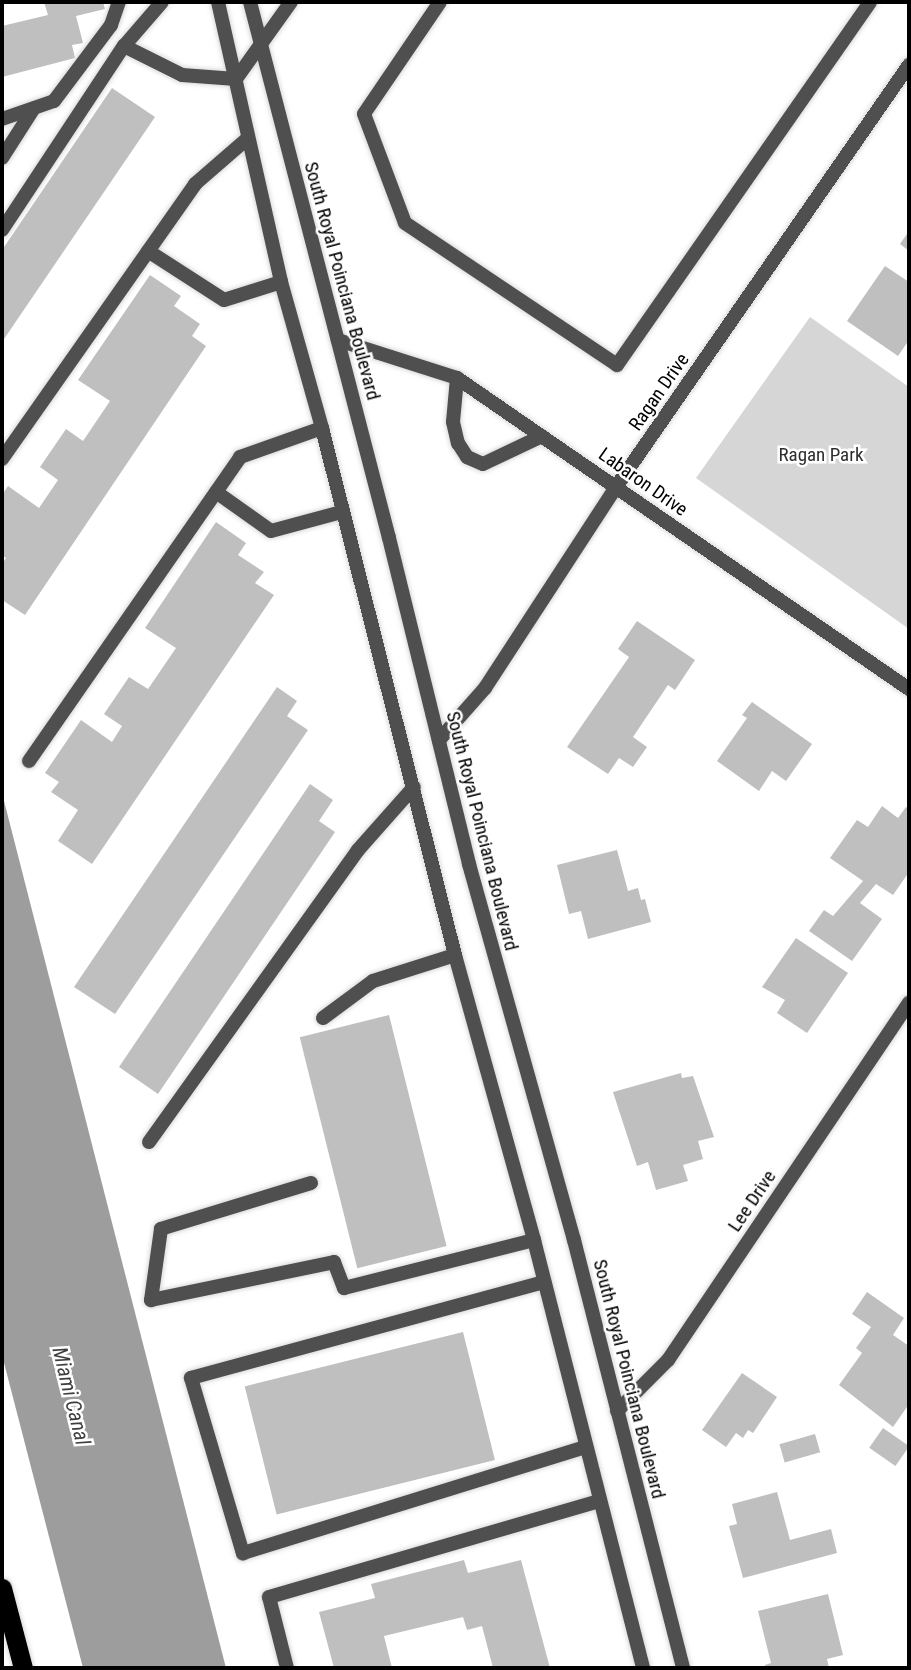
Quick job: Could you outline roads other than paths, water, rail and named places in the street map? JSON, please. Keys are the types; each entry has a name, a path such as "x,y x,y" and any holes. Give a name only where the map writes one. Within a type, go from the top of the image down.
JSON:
{"highway":[{"path":"2,1588 23,1668"}],"street":[{"path":"2,119 54,101 111,25 120,2"},
{"path":"2,230 124,46 162,2"},
{"path":"218,2 281,282 322,428 455,955 534,1240 643,1668"},
{"name":"South Royal Poinciana Boulevard","path":"250,2 469,864 574,1240 683,1668"},
{"path":"236,79 291,2"},
{"path":"440,2 364,114 405,223 617,365 870,2"},
{"path":"124,46 182,75 236,79"},
{"name":"Ragan Drive","path":"439,740 485,688 616,487 909,65"},
{"path":"2,158 34,108"},
{"path":"2,459 195,184 247,139"},
{"path":"148,251 224,300 281,282"},
{"name":"Labaron Drive","path":"338,340 457,378 909,690"},
{"path":"457,378 453,422 458,443 467,457 483,464 542,436"},
{"path":"29,761 240,457 322,428"},
{"path":"216,492 271,531 342,512"},
{"path":"149,1142 358,850 414,788"},
{"path":"323,1018 373,981 455,955"},
{"name":"Lee Drive","path":"617,1411 668,1360 909,1003"},
{"path":"311,1183 161,1229 151,1300 334,1262 344,1289 534,1240"},
{"path":"544,1282 191,1378 243,1553 586,1447"},
{"path":"287,1668 269,1597 600,1501"}],"water":[{"name":"Miami Canal","path":"2,793 226,1668 83,1668 2,1355"}],"park label":[{"name":"Ragan Park","path":"821,455"}]}
